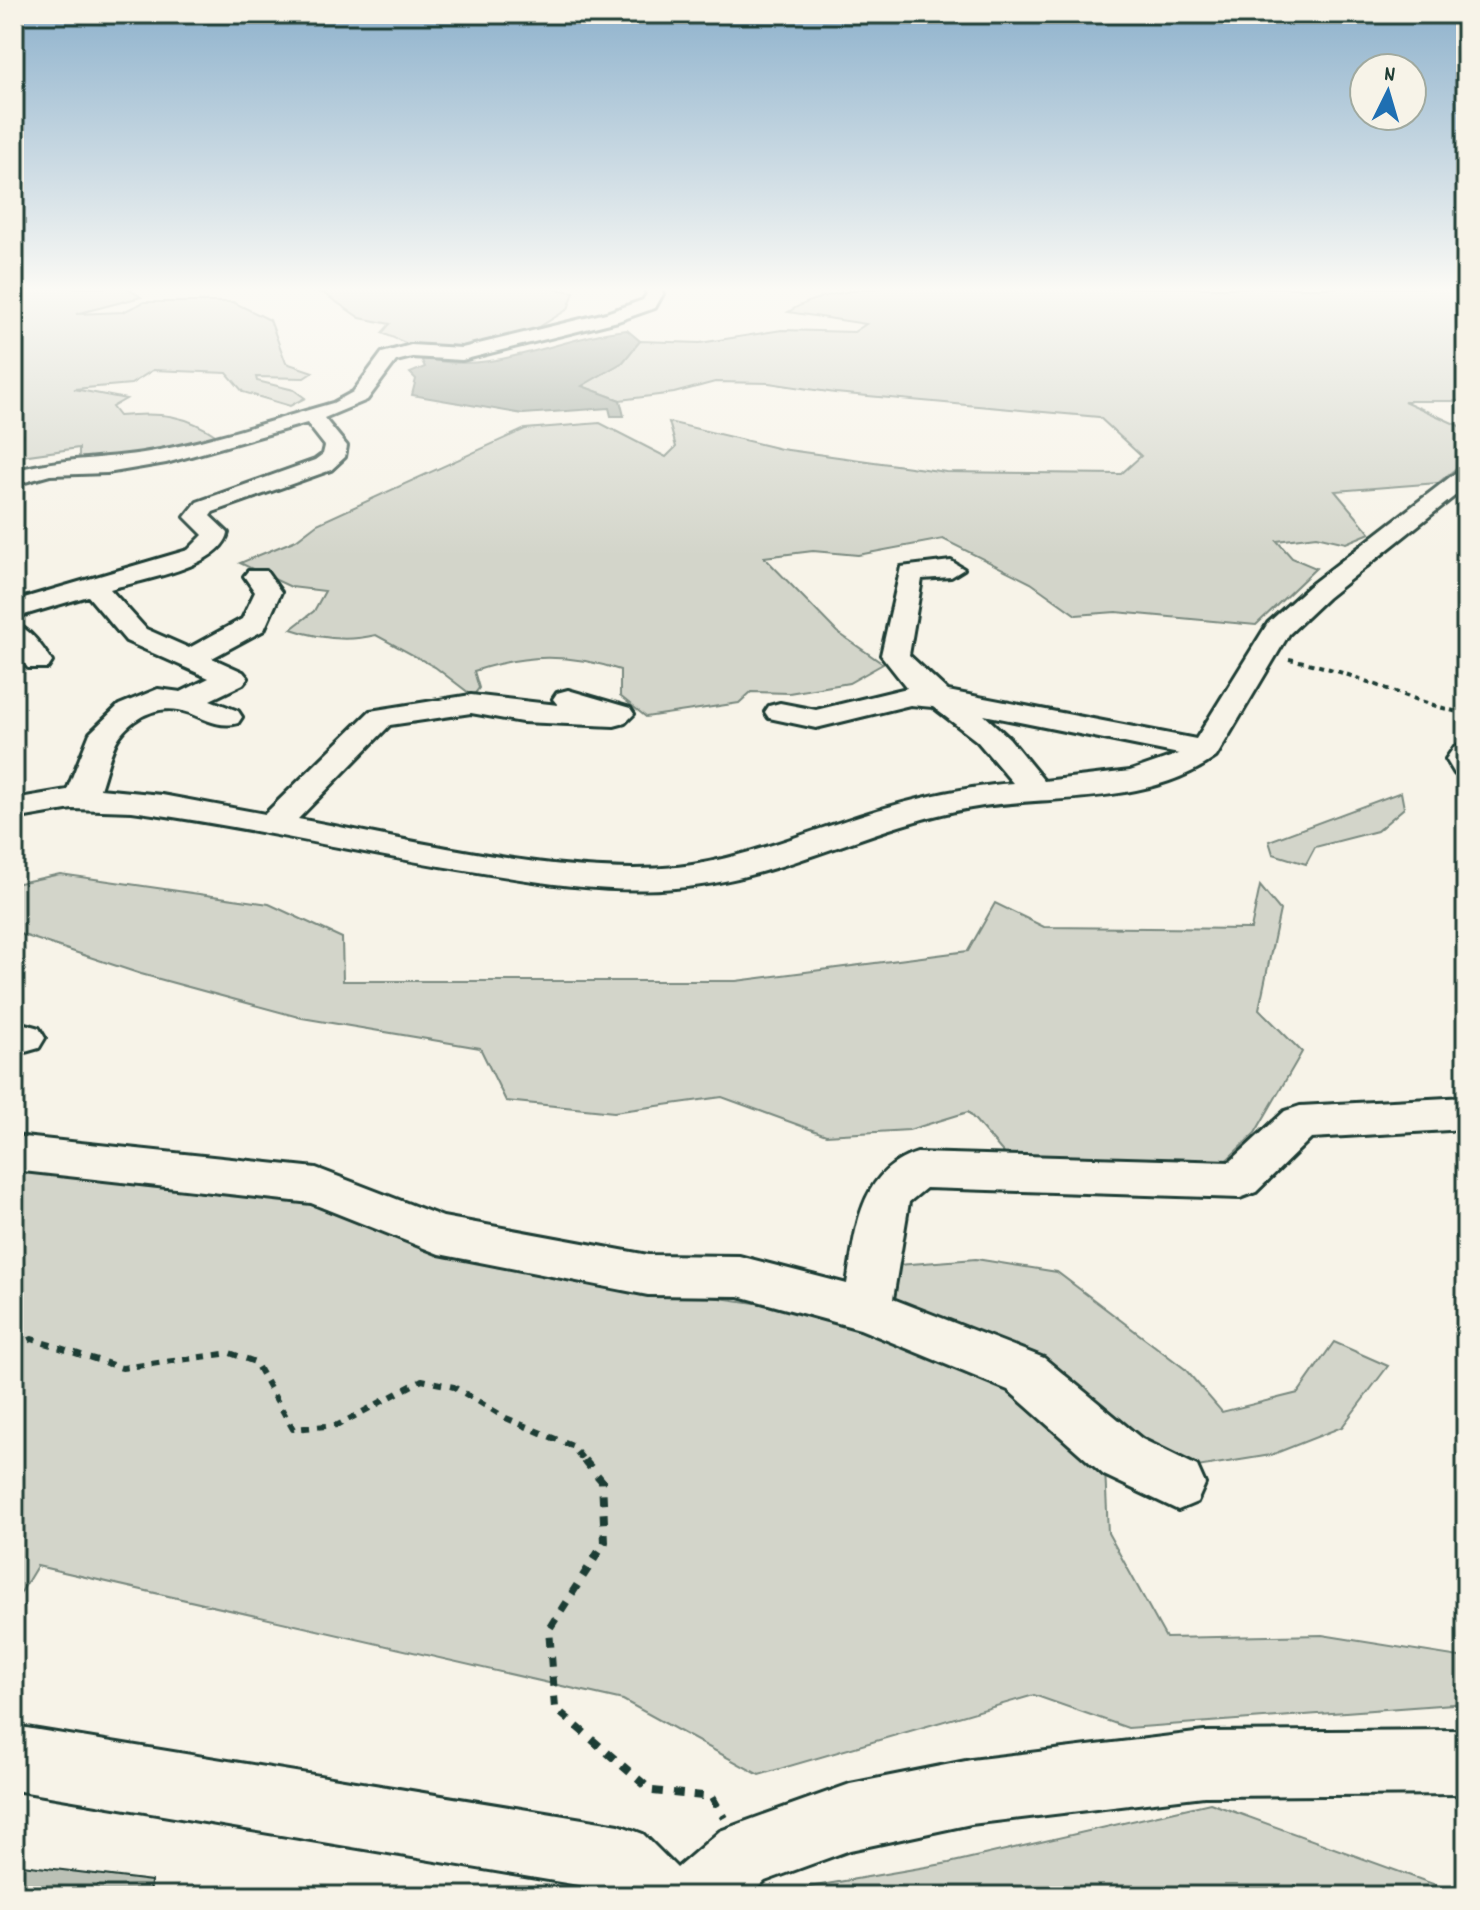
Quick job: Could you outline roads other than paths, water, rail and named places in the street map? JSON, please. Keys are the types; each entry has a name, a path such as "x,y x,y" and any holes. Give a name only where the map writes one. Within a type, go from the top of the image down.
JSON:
{"street":[{"path":"61,493 57,479 63,473 136,467 312,416 360,396 374,377"},
{"path":"14,610 197,555 214,542 216,533 197,517 205,507 323,465 334,457 336,446 312,416"},
{"path":"14,478 49,468 107,466 166,456"},
{"path":"14,809 80,799 151,805 561,874 641,880 719,870 942,801 1033,789 1109,784 1160,775 1196,760 1205,750 1278,629 1318,592 1459,491"},
{"path":"951,569 910,572 895,655 909,678 934,698 955,709 1012,759 1033,789"},
{"path":"190,659 254,624 268,592 257,576"},
{"path":"95,588 136,635 233,678 185,701"},
{"path":"14,632 38,662"},
{"path":"780,712 816,719 910,696 934,698 1205,750"},
{"path":"80,799 105,733 130,711 158,698 185,701 227,717"},
{"path":"273,825 381,717 471,704 522,713 614,717 619,714 568,699"},
{"path":"1466,753 1462,759 1466,767"},
{"path":"867,1310 882,1211 891,1191 917,1170 1240,1180 1300,1122 1466,1113"},
{"path":"14,1153 316,1186 439,1235 648,1275 739,1276 867,1310 1026,1374 1123,1457 1178,1484"},
{"path":"14,1758 619,1858 657,1896"},
{"path":"697,1896 744,1855 850,1817 971,1792 1204,1764 1466,1762"}]}
